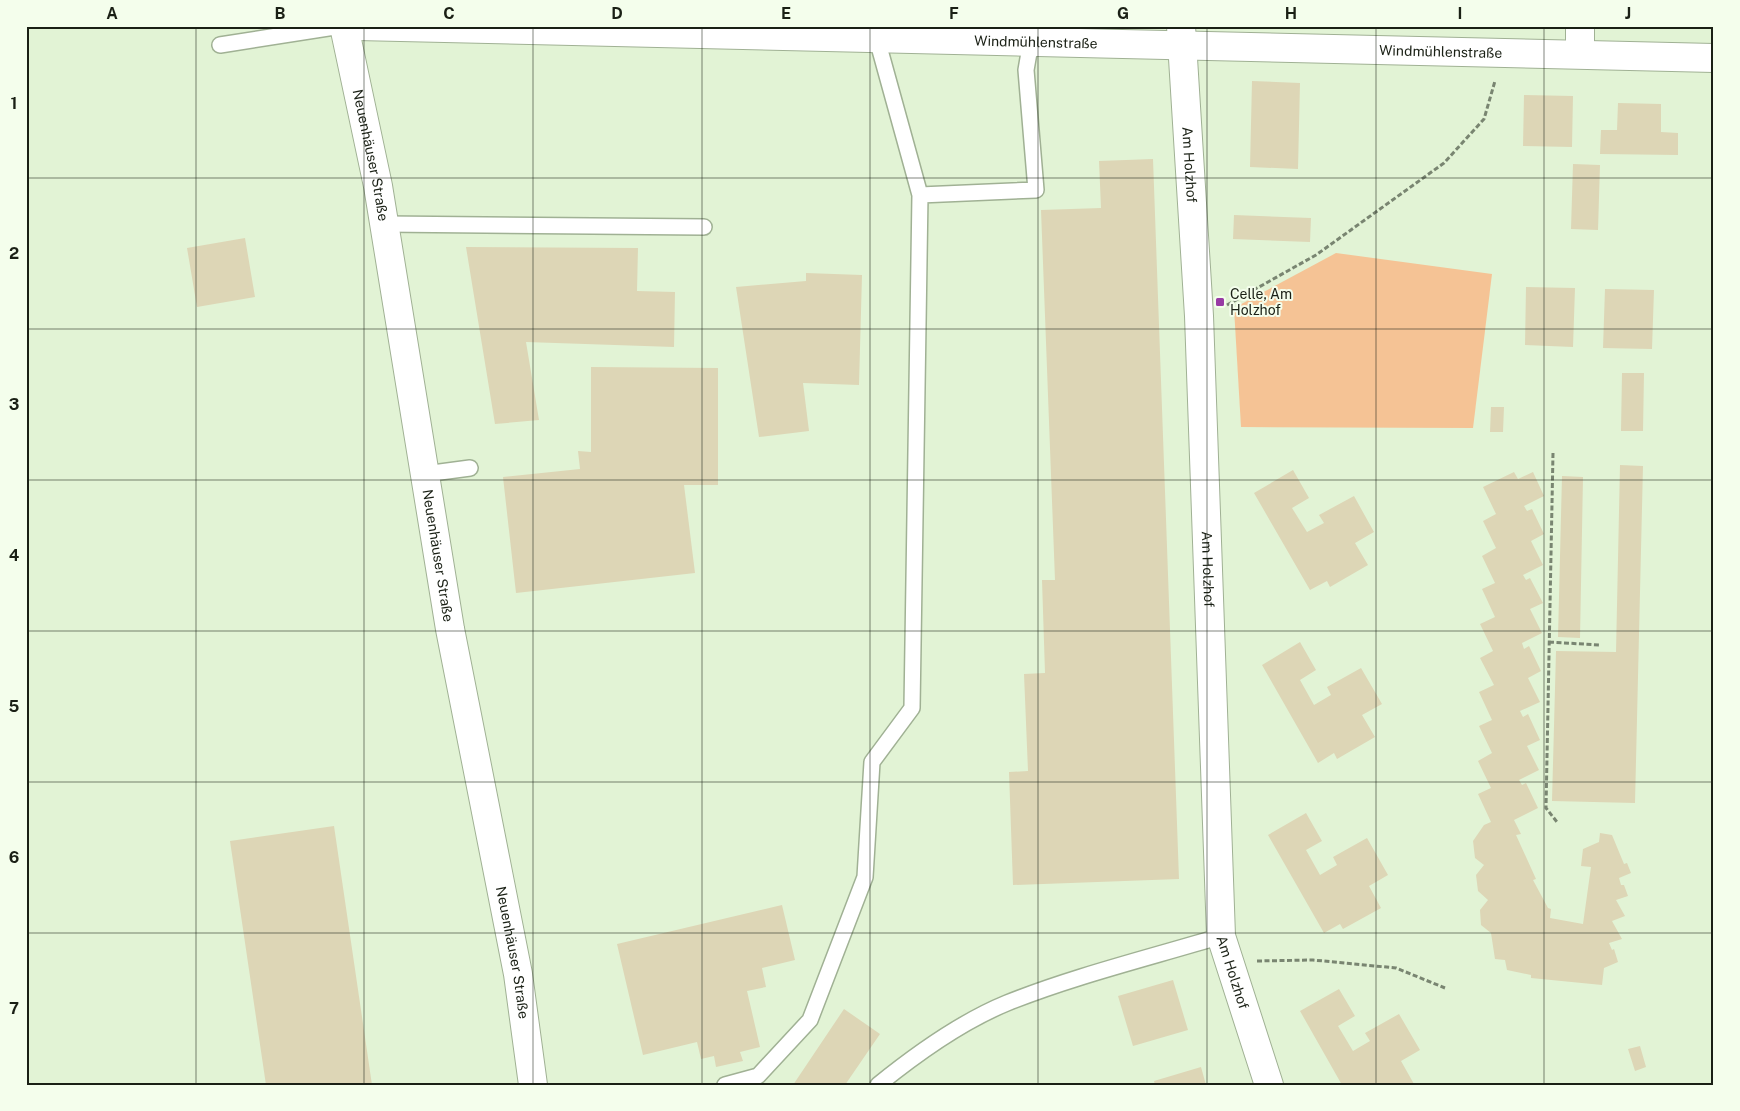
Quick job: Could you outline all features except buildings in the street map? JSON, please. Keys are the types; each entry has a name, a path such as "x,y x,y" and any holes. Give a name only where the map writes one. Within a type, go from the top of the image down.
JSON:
{"street":[{"name":"Neuenhäuser Straße","path":"342,26 384,224 450,629 518,974 533,1085"},
{"name":"Windmühlenstraße","path":"357,26 1048,36 1182,36 1504,52 1714,58"},
{"path":"1580,26 1580,54"},
{"name":"Am Holzhof","path":"1182,36 1199,316 1225,949 1269,1085"}],"lane":[{"path":"220,45 342,26"},
{"path":"725,1085 758,1076 810,1020 865,877 872,762 912,708 920,195 874,32"},
{"path":"920,195 1036,190 1026,70 1048,36"},
{"path":"384,224 704,227"},
{"path":"425,474 470,468"},
{"path":"878,1085 896,1070 962,1027 1006,1004 1225,949"}],"path":[{"path":"1199,316 1211,314 1316,256 1444,163 1484,119 1504,52"},
{"path":"1552,452 1546,808 1557,822"},
{"path":"1549,642 1598,645"},
{"path":"1225,949 1396,968 1445,988"}],"shaded area":[{"path":"1336,253 1492,274 1473,428 1241,427 1234,308"}],"place":[{"name":"Celle, Am Holzhof","path":"1220,302"}]}
